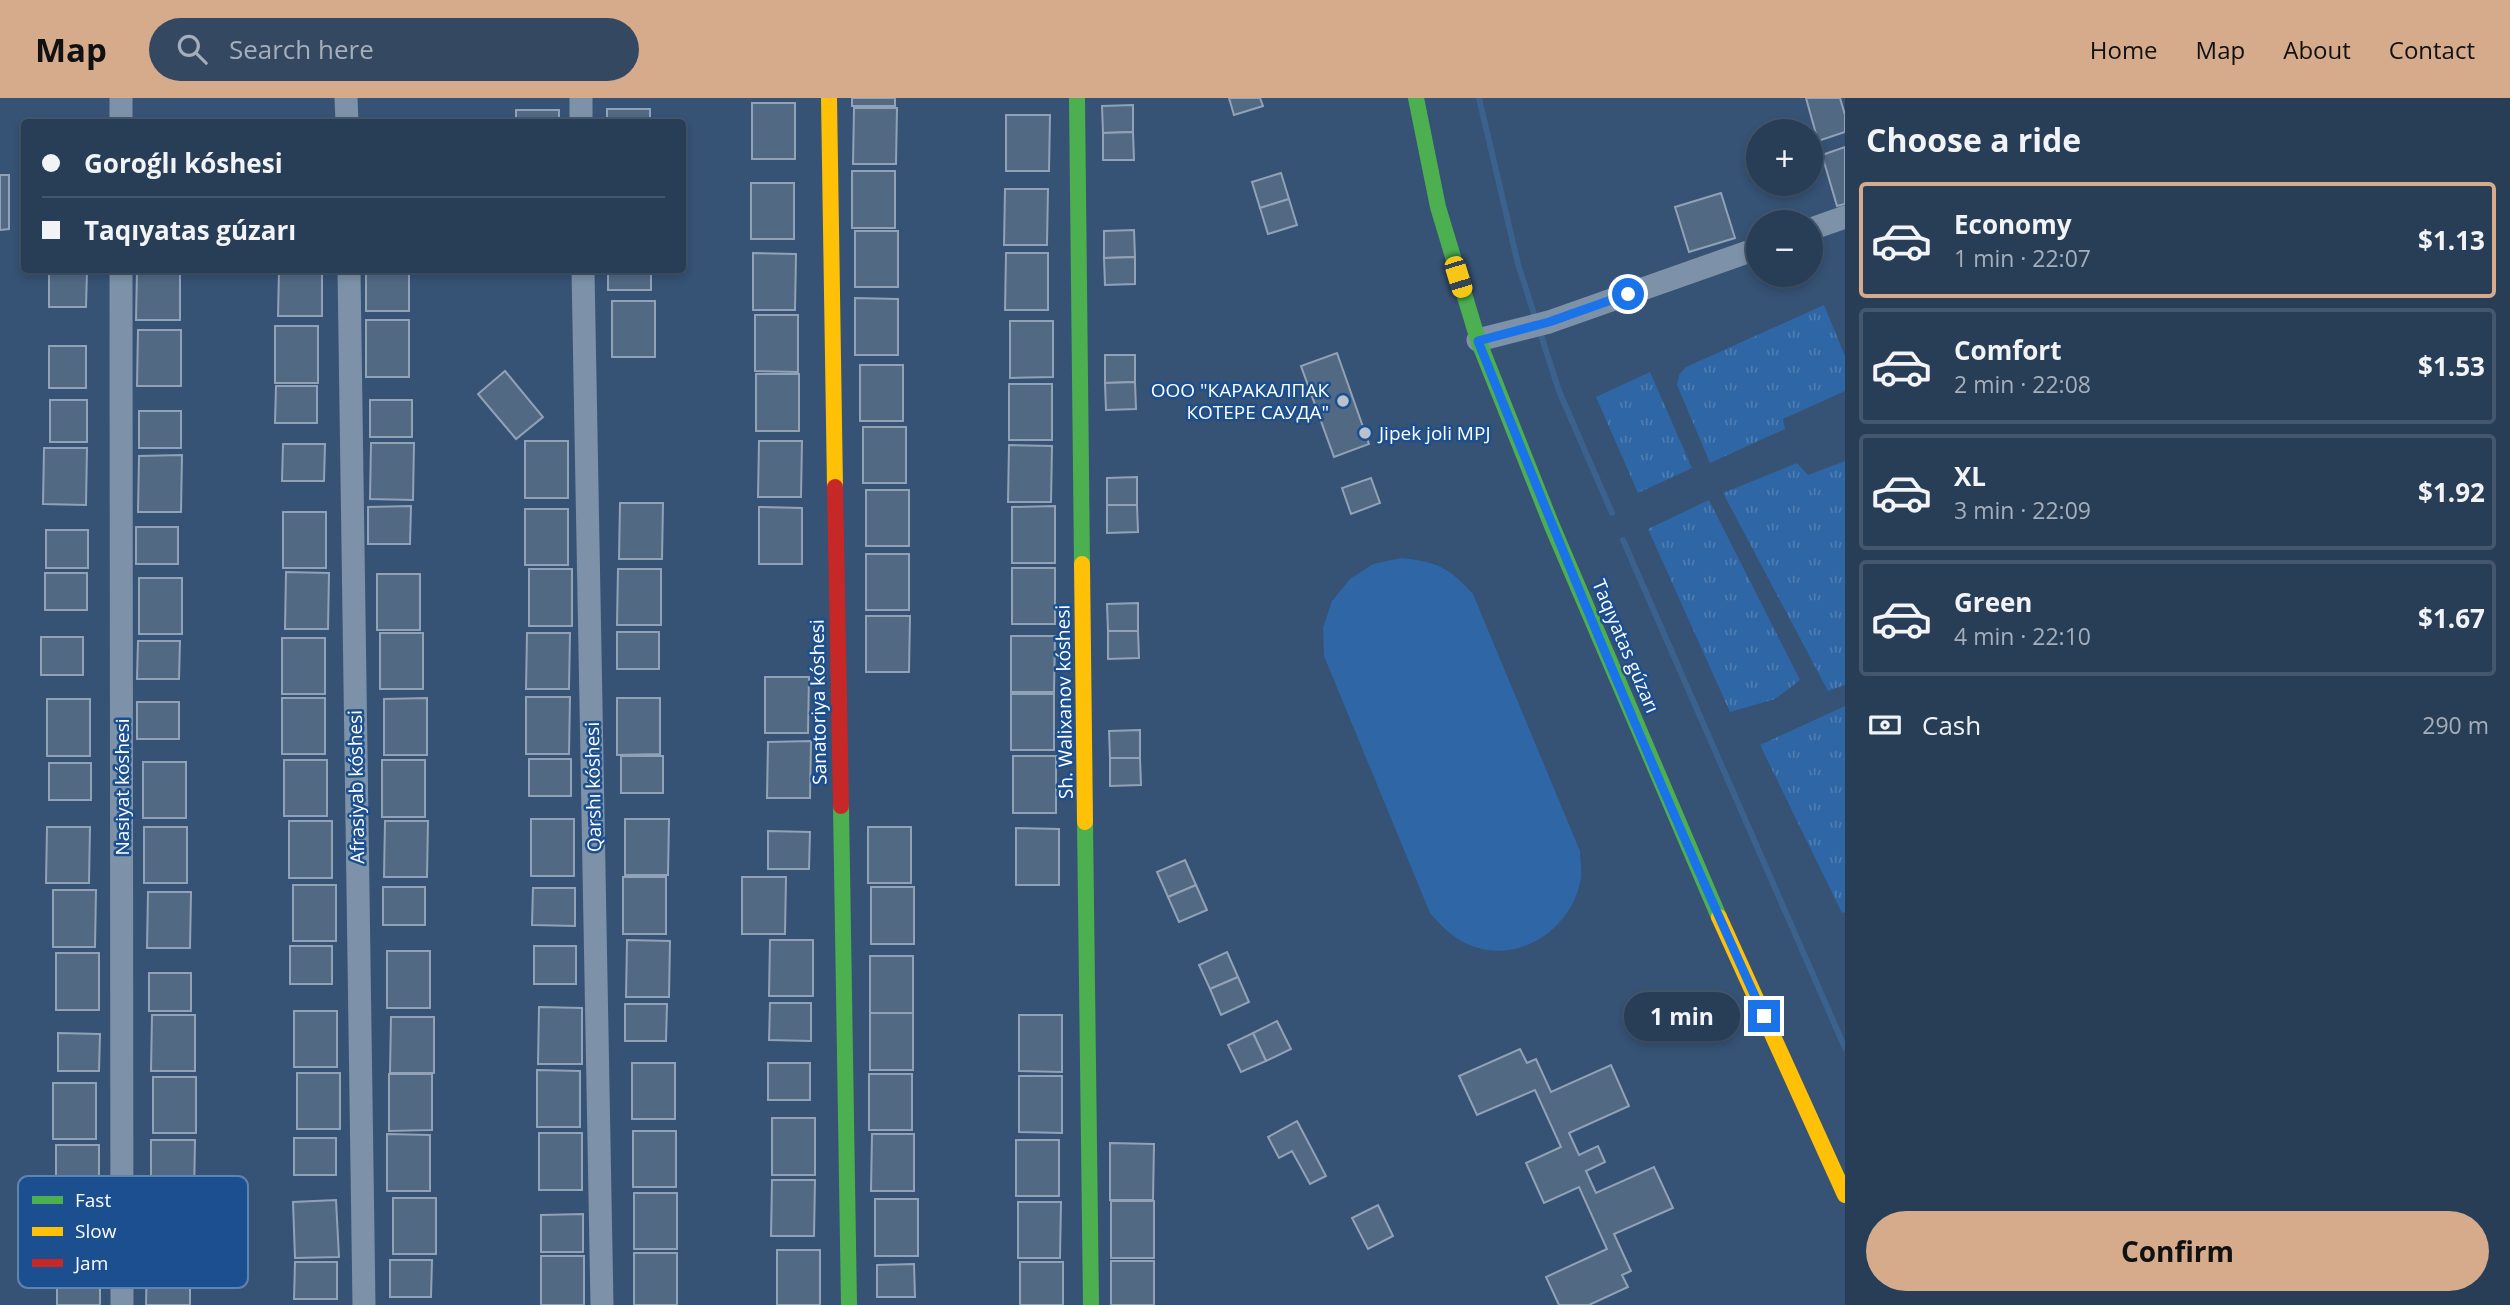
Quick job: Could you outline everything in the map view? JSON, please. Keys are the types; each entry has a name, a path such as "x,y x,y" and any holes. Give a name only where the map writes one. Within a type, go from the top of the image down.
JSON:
{"main road":[{"name":"Sanatoriya kóshesi","path":"829,98 849,1305"},
{"name":"Sh. Walixanov kóshesi","path":"1077,98 1091,1305"},
{"name":"Taqıyatas gúzarı","path":"1416,98 1438,207 1478,341 1552,526 1710,898 1845,1195"}],"street":[{"path":"121,98 121,119"},
{"path":"346,98 347,119"},
{"path":"581,98 581,119"},
{"path":"1823,225 1845,217"},
{"path":"1478,341 1549,322 1746,253"},
{"name":"Nasiyat kóshesi","path":"121,273 122,1176"},
{"name":"Afrasiyab kóshesi","path":"349,273 364,1305"},
{"name":"Qarshı kóshesi","path":"583,273 602,1305"}],"green space":[{"path":"1824,305 1845,356 1845,391 1783,419 1785,429 1710,463 1677,385 1679,375 1686,367"},
{"path":"1650,372 1692,468 1638,493 1596,397"},
{"path":"1845,461 1845,685 1828,691 1723,493 1797,463 1808,475"},
{"path":"1709,500 1800,680 1775,699 1730,712 1648,529"},
{"path":"1401,558 1442,567 1473,594 1580,851 1581,878 1567,913 1540,939 1523,947 1505,951 1486,950 1467,944 1447,931 1430,913 1324,656 1323,628 1332,601 1350,579 1373,564"},
{"path":"1845,706 1845,912 1842,913 1760,745"}],"building":[{"path":"852,98 895,98 895,106 852,106"},
{"path":"1229,98 1260,98 1263,106 1234,115"},
{"path":"1806,98 1840,98 1845,115 1845,132 1823,139 1823,119 1812,119"},
{"path":"752,103 795,103 795,159 752,159"},
{"path":"1133,105 1133,132 1103,133 1102,106"},
{"path":"854,108 897,108 896,164 853,164"},
{"path":"607,109 650,109 650,119 607,119"},
{"path":"516,110 559,110 559,119 516,119"},
{"path":"1006,115 1050,115 1049,171 1006,171"},
{"path":"1133,132 1134,160 1103,160 1103,133"},
{"path":"1845,147 1845,204 1837,206 1823,155"},
{"path":"852,171 895,171 895,228 852,228"},
{"path":"1281,173 1289,199 1260,208 1252,182"},
{"path":"0,175 9,175 9,229 0,230"},
{"path":"751,183 794,183 794,239 751,239"},
{"path":"1005,189 1048,189 1047,245 1004,245"},
{"path":"1721,193 1735,238 1689,252 1675,207"},
{"path":"1289,199 1297,225 1268,234 1260,208"},
{"path":"1134,230 1135,257 1104,258 1104,231"},
{"path":"855,231 898,231 898,287 855,287"},
{"path":"753,253 796,254 795,310 753,310"},
{"path":"1006,253 1048,253 1048,310 1005,310"},
{"path":"1135,257 1135,284 1105,285 1104,258"},
{"path":"49,273 87,273 86,307 49,307"},
{"path":"137,273 180,273 180,320 136,320"},
{"path":"279,273 322,273 322,316 278,316"},
{"path":"366,273 409,273 409,311 366,311"},
{"path":"608,273 651,273 651,290 608,290"},
{"path":"855,298 898,299 898,355 855,355"},
{"path":"612,301 655,301 655,357 612,357"},
{"path":"755,315 798,315 798,372 755,371"},
{"path":"366,320 409,320 409,377 366,377"},
{"path":"1010,321 1053,321 1053,377 1010,378"},
{"path":"275,326 318,326 318,383 275,383"},
{"path":"138,330 181,330 181,386 137,386"},
{"path":"49,346 86,346 86,388 49,388"},
{"path":"1337,353 1369,444 1334,457 1301,366"},
{"path":"1105,355 1135,355 1135,382 1105,383"},
{"path":"860,365 903,365 903,421 860,421"},
{"path":"505,371 543,417 516,439 478,394"},
{"path":"756,374 799,374 799,431 756,431"},
{"path":"1135,382 1136,409 1106,410 1105,383"},
{"path":"1009,384 1052,384 1052,440 1009,440"},
{"path":"276,386 317,386 317,423 275,423"},
{"path":"50,400 87,400 87,442 50,442"},
{"path":"370,400 412,400 412,437 370,437"},
{"path":"139,411 181,411 181,448 139,448"},
{"path":"863,427 906,427 906,483 863,483"},
{"path":"525,441 568,441 568,498 525,498"},
{"path":"759,441 802,441 801,497 758,497"},
{"path":"371,443 414,443 413,500 370,499"},
{"path":"283,444 325,444 324,481 282,481"},
{"path":"1009,445 1052,446 1051,502 1008,502"},
{"path":"44,448 87,448 86,505 43,504"},
{"path":"182,455 181,512 138,512 139,456"},
{"path":"1137,477 1137,505 1107,505 1107,478"},
{"path":"1371,478 1380,503 1351,514 1342,488"},
{"path":"866,490 909,490 909,546 866,546"},
{"path":"620,503 663,503 662,559 619,559"},
{"path":"1107,505 1137,505 1138,532 1107,533"},
{"path":"411,506 410,544 368,544 368,507"},
{"path":"1055,506 1055,563 1012,563 1012,507"},
{"path":"759,507 802,508 802,564 759,564"},
{"path":"525,509 568,509 568,565 525,565"},
{"path":"283,512 326,512 326,568 283,568"},
{"path":"136,527 178,527 178,564 136,564"},
{"path":"46,530 88,530 88,568 46,568"},
{"path":"866,554 909,554 909,610 866,610"},
{"path":"1012,568 1055,568 1055,624 1012,624"},
{"path":"529,569 572,569 572,626 529,626"},
{"path":"618,569 661,569 661,625 617,625"},
{"path":"286,572 329,573 328,629 285,629"},
{"path":"45,573 87,573 87,610 45,610"},
{"path":"377,574 420,574 420,630 377,630"},
{"path":"139,578 182,578 182,634 139,634"},
{"path":"1138,603 1138,631 1108,631 1107,604"},
{"path":"866,616 910,616 909,672 866,672"},
{"path":"1108,631 1138,631 1139,658 1108,659"},
{"path":"617,632 659,632 659,669 617,669"},
{"path":"380,633 423,633 423,689 380,689"},
{"path":"527,633 570,633 569,689 526,689"},
{"path":"1011,636 1055,636 1054,692 1011,692"},
{"path":"41,637 83,637 83,675 41,675"},
{"path":"282,638 325,638 325,694 282,694"},
{"path":"138,641 180,641 179,679 137,679"},
{"path":"765,677 809,677 808,733 765,733"},
{"path":"1011,694 1054,694 1054,750 1011,750"},
{"path":"526,697 570,697 569,754 526,754"},
{"path":"282,698 325,698 325,754 282,754"},
{"path":"427,698 427,755 384,755 384,699"},
{"path":"617,698 660,698 660,754 617,755"},
{"path":"47,699 90,699 90,756 47,756"},
{"path":"137,702 179,702 179,739 137,739"},
{"path":"1140,730 1140,758 1110,758 1109,731"},
{"path":"811,741 810,798 767,798 768,742"},
{"path":"621,756 663,756 663,793 621,793"},
{"path":"1013,756 1056,756 1056,813 1013,813"},
{"path":"1110,758 1140,758 1141,785 1110,786"},
{"path":"529,759 571,759 571,796 529,796"},
{"path":"284,760 327,760 327,816 284,816"},
{"path":"382,760 425,760 425,817 382,817"},
{"path":"143,762 186,762 186,818 143,818"},
{"path":"49,763 91,763 91,800 49,800"},
{"path":"531,819 574,819 574,876 531,876"},
{"path":"625,819 669,819 668,875 625,875"},
{"path":"289,821 332,821 332,878 289,878"},
{"path":"385,821 428,821 427,877 384,877"},
{"path":"47,827 90,827 89,883 46,883"},
{"path":"144,827 187,827 187,883 144,883"},
{"path":"868,827 911,827 911,883 868,883"},
{"path":"1016,828 1059,829 1059,885 1016,885"},
{"path":"768,831 810,832 809,869 768,869"},
{"path":"1185,860 1196,885 1168,897 1157,872"},
{"path":"623,877 666,877 666,934 623,934"},
{"path":"742,877 786,877 785,934 742,934"},
{"path":"293,885 336,885 336,941 293,941"},
{"path":"1196,885 1207,910 1179,922 1168,897"},
{"path":"383,887 425,887 425,925 383,925"},
{"path":"871,887 914,887 914,944 871,944"},
{"path":"533,888 575,888 575,926 532,925"},
{"path":"53,890 96,890 95,947 53,947"},
{"path":"148,892 191,892 190,948 147,948"},
{"path":"627,940 670,941 669,997 626,997"},
{"path":"770,940 813,940 813,996 769,996"},
{"path":"290,946 332,946 332,984 290,984"},
{"path":"534,946 576,946 576,984 534,984"},
{"path":"387,951 430,951 430,1008 387,1008"},
{"path":"1227,952 1238,977 1210,989 1199,965"},
{"path":"56,953 99,953 99,1010 56,1010"},
{"path":"870,956 913,956 913,1013 870,1013"},
{"path":"149,973 191,973 191,1011 149,1011"},
{"path":"1238,977 1249,1002 1221,1015 1210,989"},
{"path":"770,1003 811,1003 811,1041 769,1040"},
{"path":"625,1004 667,1004 666,1041 625,1041"},
{"path":"539,1007 582,1008 582,1064 538,1064"},
{"path":"294,1011 337,1011 337,1067 294,1067"},
{"path":"870,1013 913,1013 913,1070 870,1070"},
{"path":"152,1015 195,1015 195,1071 151,1071"},
{"path":"1019,1015 1062,1015 1062,1072 1019,1071"},
{"path":"391,1017 434,1017 434,1073 390,1073"},
{"path":"1277,1021 1291,1049 1266,1061 1253,1033"},
{"path":"58,1033 100,1034 99,1071 58,1071"},
{"path":"1253,1033 1266,1061 1241,1072 1228,1045"},
{"path":"1520,1049 1527,1063 1536,1059 1551,1092 1611,1065 1629,1106 1569,1133 1579,1155 1598,1146 1605,1162 1586,1171 1596,1193 1654,1167 1673,1208 1614,1234 1631,1271 1622,1275 1628,1287 1589,1305 1559,1305 1546,1277 1607,1249 1579,1187 1544,1203 1526,1163 1561,1147 1535,1090 1477,1115 1459,1076"},
{"path":"632,1063 675,1063 675,1119 632,1119"},
{"path":"768,1063 810,1063 810,1100 768,1100"},
{"path":"537,1070 580,1071 580,1127 537,1127"},
{"path":"297,1073 340,1073 340,1129 297,1129"},
{"path":"389,1074 432,1074 432,1130 389,1131"},
{"path":"869,1074 912,1074 912,1130 869,1130"},
{"path":"1019,1076 1062,1076 1062,1133 1019,1132"},
{"path":"153,1077 196,1077 196,1133 153,1133"},
{"path":"53,1083 96,1083 96,1139 53,1139"},
{"path":"772,1118 815,1118 815,1175 772,1175"},
{"path":"1297,1121 1326,1176 1310,1184 1292,1151 1279,1158 1268,1137"},
{"path":"633,1131 676,1131 676,1187 633,1187"},
{"path":"539,1133 582,1133 582,1190 539,1190"},
{"path":"387,1134 430,1135 430,1191 387,1191"},
{"path":"872,1134 914,1134 914,1191 871,1191"},
{"path":"294,1138 336,1138 336,1175 294,1175"},
{"path":"151,1140 195,1140 194,1176 151,1176"},
{"path":"1016,1140 1059,1140 1059,1196 1016,1196"},
{"path":"1110,1143 1154,1144 1153,1200 1110,1200"},
{"path":"56,1145 99,1145 99,1176 56,1176"},
{"path":"772,1180 815,1180 814,1236 771,1236"},
{"path":"634,1193 677,1193 677,1249 634,1249"},
{"path":"393,1198 436,1198 436,1254 393,1254"},
{"path":"875,1199 918,1199 918,1256 875,1256"},
{"path":"336,1200 339,1257 295,1258 293,1202"},
{"path":"1111,1201 1154,1201 1154,1258 1111,1258"},
{"path":"1018,1202 1061,1202 1060,1258 1018,1258"},
{"path":"1378,1205 1393,1236 1368,1249 1352,1218"},
{"path":"583,1214 583,1252 541,1252 541,1215"},
{"path":"777,1250 820,1250 820,1305 777,1305"},
{"path":"634,1253 677,1253 677,1305 634,1305"},
{"path":"541,1256 584,1256 584,1305 541,1305"},
{"path":"390,1260 432,1260 431,1297 390,1297"},
{"path":"1111,1261 1154,1261 1154,1305 1111,1305"},
{"path":"295,1262 337,1262 337,1299 294,1299"},
{"path":"1020,1262 1063,1262 1063,1305 1020,1305"},
{"path":"914,1264 915,1297 877,1297 877,1265"},
{"path":"57,1288 100,1288 100,1305 57,1305"},
{"path":"146,1288 190,1288 190,1305 146,1305"}],"waterway":[{"path":"1479,98 1518,264 1534,314"},
{"path":"1541,335 1559,391 1612,513"},
{"path":"1623,540 1845,1048"}],"traffic: fast":[{"path":"1077,98 1082,564"},
{"path":"1416,98 1438,207 1478,340 1552,526 1719,917"},
{"path":"841,806 849,1305"},
{"path":"1085,822 1091,1305"}],"traffic: slow":[{"path":"829,98 835,487"},
{"path":"1082,564 1085,822"},
{"path":"1719,917 1845,1195"}],"traffic: jam":[{"path":"835,487 841,806"}],"place":[{"name":"ООО \"КАРАКАЛПАК КОТЕРЕ САУДА\"","path":"1343,401"},
{"name":"Jipek joli MPJ","path":"1365,433"}],"route":[{"path":"1628,294 1549,322 1478,341 1552,526 1710,898 1764,1016"}]}
